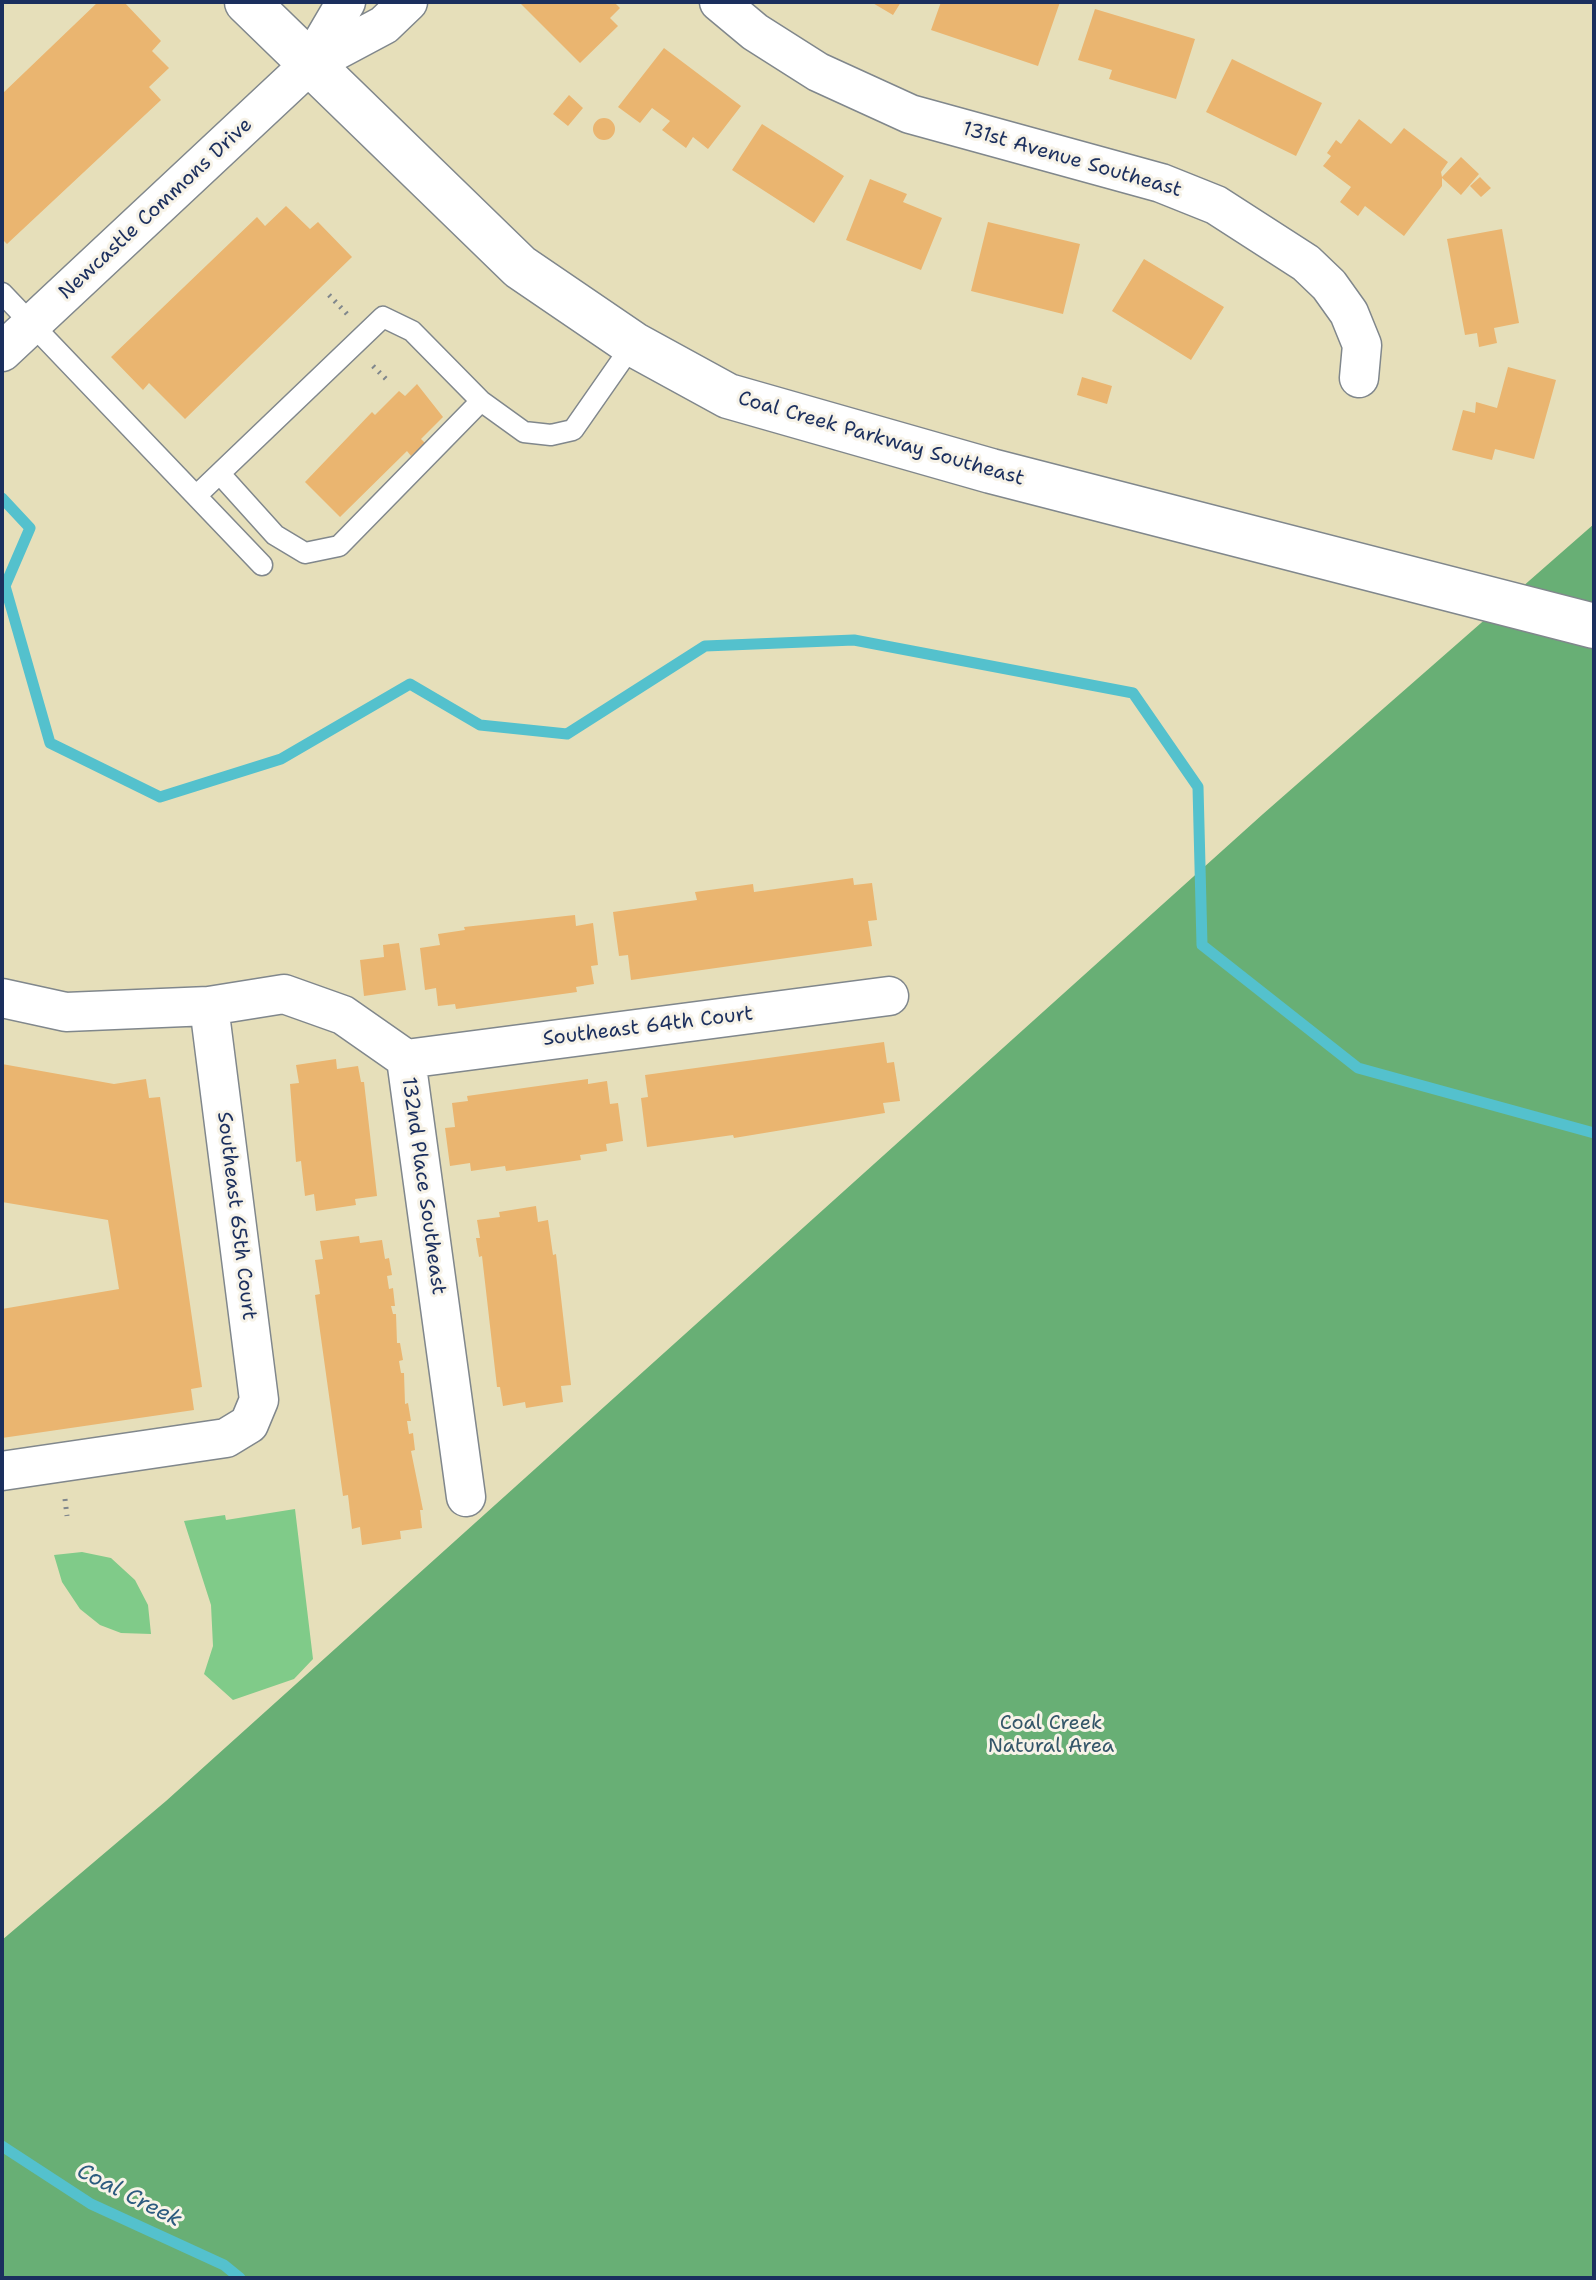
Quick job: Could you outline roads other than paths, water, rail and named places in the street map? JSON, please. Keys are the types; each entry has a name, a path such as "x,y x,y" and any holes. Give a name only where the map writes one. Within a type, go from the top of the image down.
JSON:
{"main road":[{"name":"Coal Creek Parkway Southeast","path":"247,2 520,267 633,344 728,396 784,415 1594,626"}],"street":[{"path":"309,65 346,2"},
{"name":"131st Avenue Southeast","path":"719,2 755,32 818,72 910,114 1161,183 1216,205 1306,263 1329,285 1349,313 1362,345 1359,378"},
{"path":"309,65 396,14"},
{"name":"Newcastle Commons Drive","path":"2,352 309,65"},
{"name":"132nd Place Southeast","path":"2,998 66,1012 209,1006 284,994 343,1015 406,1059 466,1497"},
{"name":"Southeast 64th Court","path":"406,1059 889,996"},
{"name":"Southeast 65th Court","path":"2,1471 226,1438 249,1424 259,1400 209,1006"}],"lane":[{"path":"2,293 262,565"},
{"path":"196,496 383,317 412,331 481,401 524,432 551,435 573,430 633,344"},
{"path":"220,474 275,535 305,553 339,546 481,401"}],"waterway":[{"path":"2,498 30,528 5,586 50,743 160,797 281,759 410,684 480,725 567,734 705,646 854,640 1133,693 1198,787 1202,945 1358,1068 1594,1133"},
{"name":"Coal Creek","path":"2,2146 91,2204 224,2265 240,2278"}],"park label":[{"name":"Coal Creek Natural Area","path":"1051,1736"}]}
